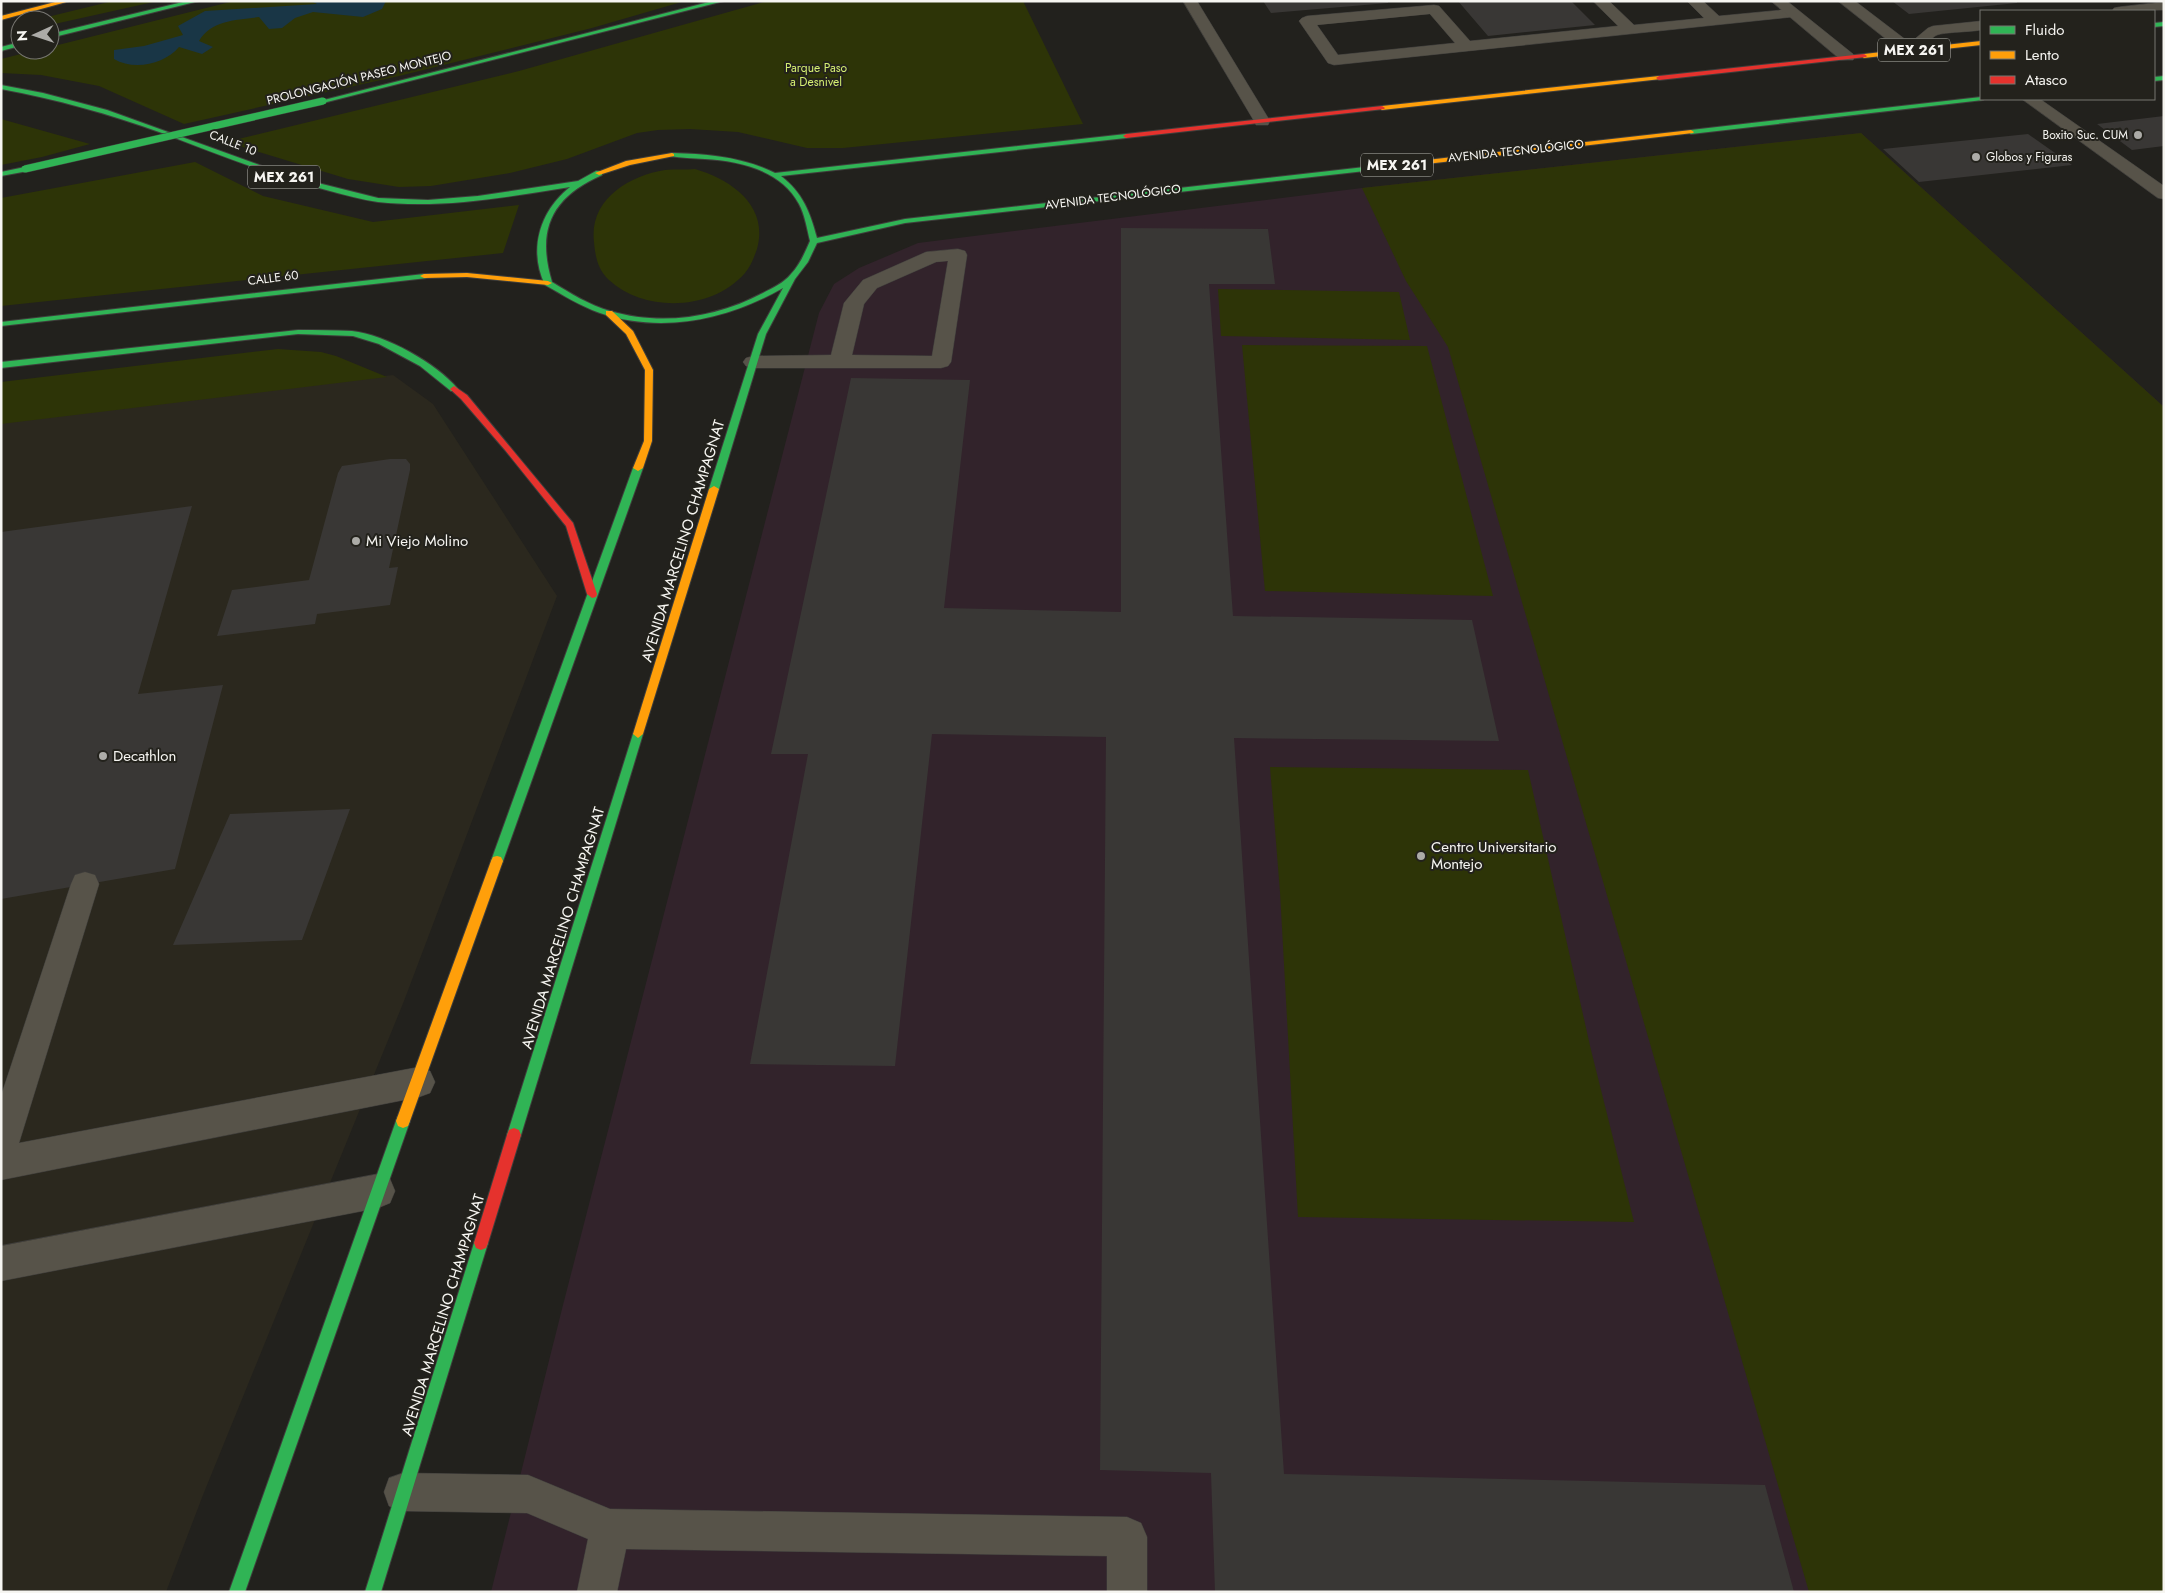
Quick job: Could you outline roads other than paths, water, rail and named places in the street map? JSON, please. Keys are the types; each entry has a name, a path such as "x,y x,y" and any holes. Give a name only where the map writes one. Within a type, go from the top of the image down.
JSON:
{"main road":[{"path":"1,18 40,5 67,1"},
{"path":"60,34 196,1"},
{"name":"PROLONGACIÓN PASEO MONTEJO","path":"1,174 323,101 721,1"},
{"name":"MEX 261","path":"773,175 1980,43"},
{"name":"CALLE 10","path":"1,87 37,91 98,108 289,179 377,200 450,200 532,190 578,182"},
{"name":"AVENIDA TECNOLÓGICO","path":"814,241 905,221 1980,99"},
{"path":"792,278 762,299 732,312 695,318 636,319 609,313 568,294 548,282 540,247 543,227 551,208 558,198 578,182 603,170 672,155 709,155 740,160 785,182 800,199 814,241"},
{"name":"AVENIDA MARCELINO CHAMPAGNAT","path":"374,1592 403,1492 650,701 762,334 814,241"},
{"name":"CALLE 60","path":"1,324 412,276 467,275 548,282"},
{"path":"237,1592 378,1190 419,1082 648,441 649,370 630,333 609,313"},
{"path":"1,365 298,332 353,334 382,342 423,364 464,397 508,448 570,525 592,594"}],"street":[{"path":"1190,1 1262,121"},
{"path":"1600,1 1630,30"},
{"path":"1694,1 1716,20"},
{"path":"1778,1 1847,57"},
{"path":"1845,1 1910,51 1933,31 1980,26"},
{"path":"2128,10 2164,6"},
{"path":"1466,46 1434,9 1307,21 1334,60 1792,13"},
{"path":"2031,100 2164,194"},
{"path":"753,362 840,362 941,362 958,255 933,256 870,284 854,303 840,362"},
{"path":"1,1148 85,884"},
{"path":"1,1163 419,1082"},
{"path":"1,1264 378,1190"},
{"path":"403,1492 528,1494 610,1529 1127,1537 1127,1592"},
{"path":"597,1592 610,1529"}],"water":[{"path":"311,1 386,1 382,9 363,17 313,12 295,18 282,28 269,29 259,17 225,22 204,34 199,41 213,47 202,54 179,47 166,58 149,64 131,65 114,59 114,50 144,46 183,35 178,26 205,11 317,4"}],"place":[{"name":"Boxito Suc. CUM","path":"2138,135"},
{"name":"Globos y Figuras","path":"1976,157"},
{"name":"Mi Viejo Molino","path":"356,541"},
{"name":"Decathlon","path":"103,756"},
{"name":"Centro Universitario Montejo","path":"1421,856"}],"park label":[{"name":"Parque Paso a Desnivel","path":"816,75"}]}
